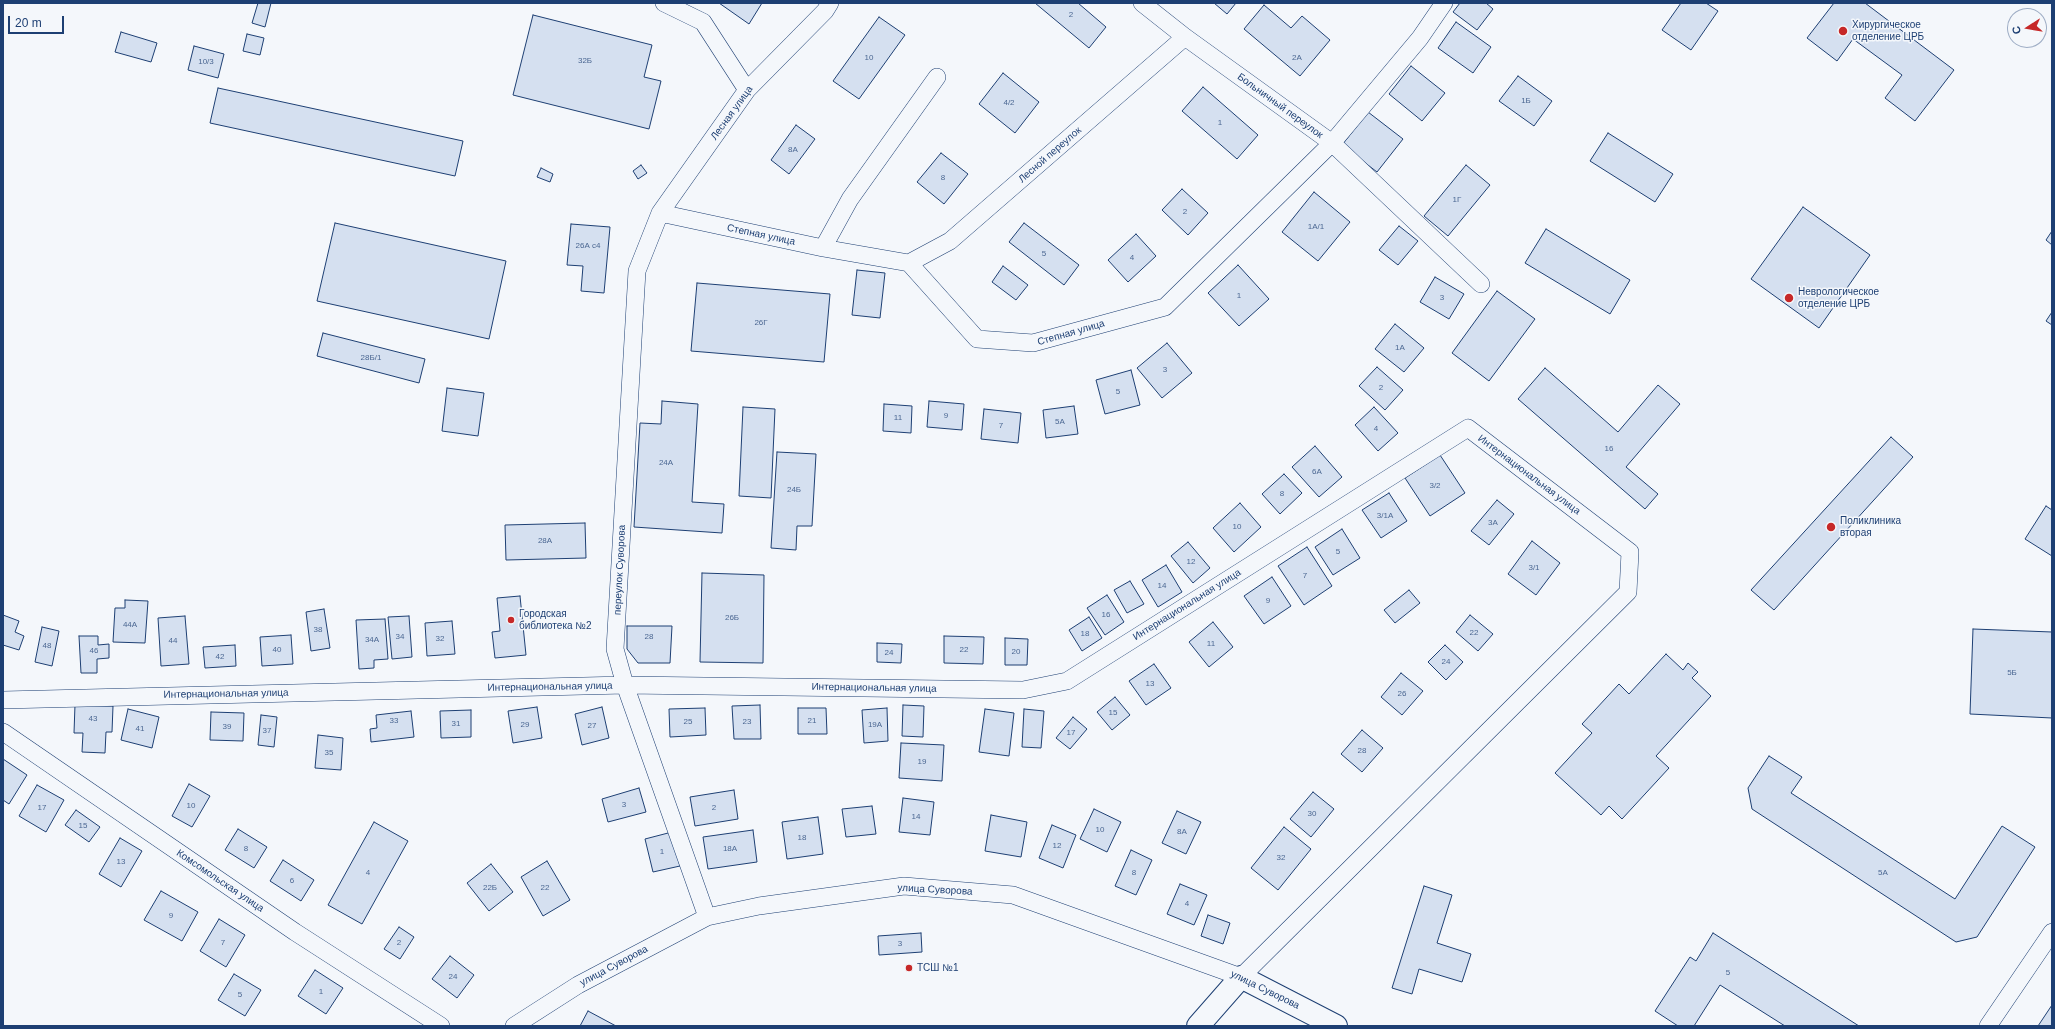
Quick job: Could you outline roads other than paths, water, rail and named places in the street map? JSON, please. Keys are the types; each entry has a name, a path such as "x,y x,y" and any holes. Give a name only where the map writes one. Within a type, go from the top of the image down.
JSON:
{"street":[{"path":"664,3 703,22 747,90"},
{"name":"Лесная улица","path":"660,213 747,90 830,3"},
{"name":"Больничный переулок","path":"1142,3 1185,37 1332,143 1420,38 1444,3"},
{"name":"Лесной переулок","path":"908,263 950,241 1185,37"},
{"path":"823,248 850,199 937,77"},
{"path":"1332,143 1482,284"},
{"name":"Степная улица","path":"660,213 823,248 908,263 977,340 1033,343 1165,307 1332,143"},
{"name":"переулок Суворова","path":"660,213 637,271 615,649 625,685 707,917"},
{"name":"Интернациональная улица","path":"3,700 625,685 1023,690 1067,681 1468,428 1630,552 1628,592 1241,977"},
{"name":"Комсомольская улица","path":"3,732 295,932 441,1026"},
{"name":"улица Суворова","path":"514,1026 578,985 707,917 759,906 904,886 1013,895 1241,977 1336,1026"},
{"path":"1988,1026 2052,932"},
{"path":"1198,1026 1241,977"}],"place":[{"name":"Хирургическое отделение ЦРБ","path":"1843,31"},
{"name":"Неврологическое отделение ЦРБ","path":"1789,298"},
{"name":"Поликлиника вторая","path":"1831,527"},
{"name":"Городская библиотека №2","path":"511,620"},
{"name":"ТСШ №1","path":"909,968"}]}
